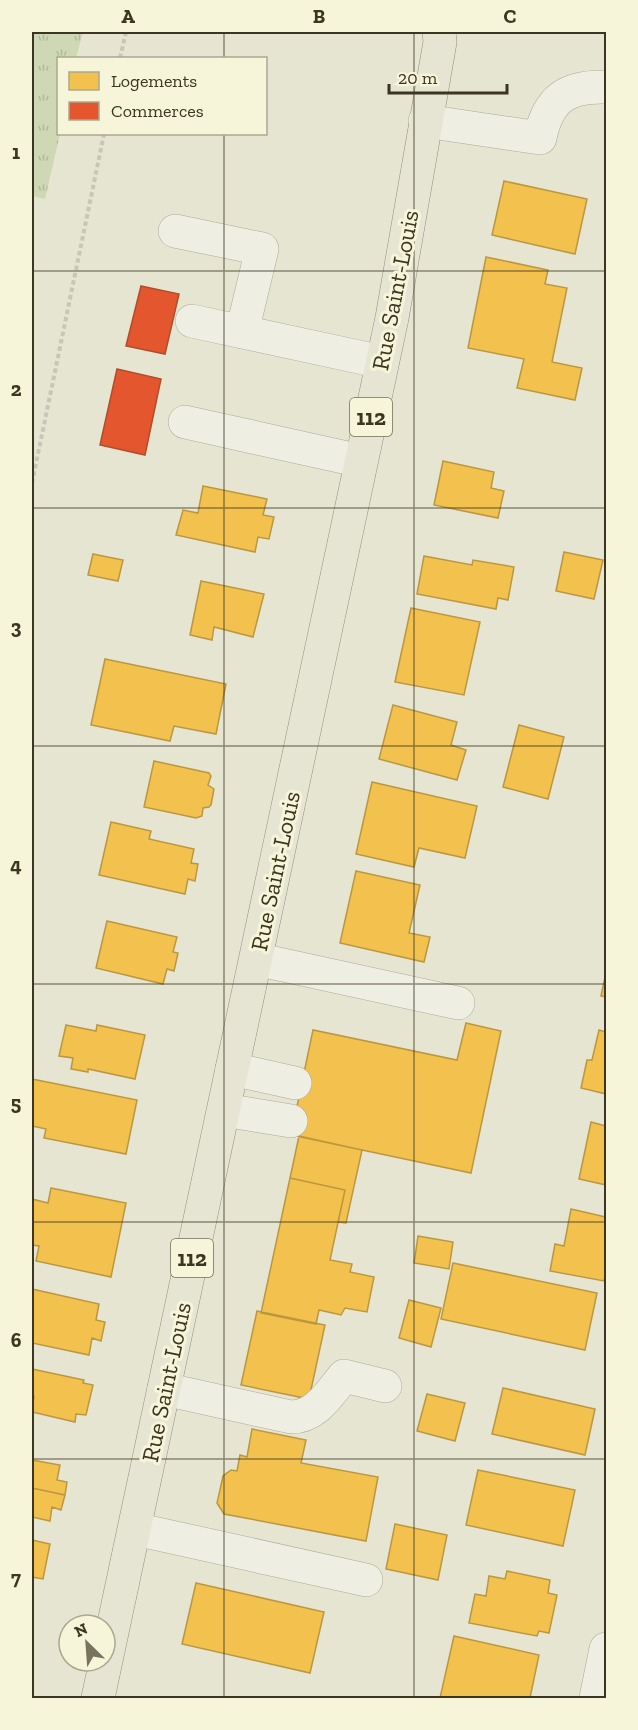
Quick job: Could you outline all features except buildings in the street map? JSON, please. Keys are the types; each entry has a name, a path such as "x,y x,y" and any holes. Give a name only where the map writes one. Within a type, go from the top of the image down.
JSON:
{"main road":[{"name":"Rue Saint-Louis","path":"105,1697 135,1528 402,267 425,122 442,35"}],"street":[{"path":"425,122 540,138 546,115 557,100 573,90 606,87"},
{"path":"175,231 262,249 242,332"},
{"path":"192,321 382,362"},
{"path":"185,422 362,461"},
{"path":"256,959 458,1002"},
{"path":"232,1069 295,1083"},
{"path":"224,1110 291,1121"},
{"path":"164,1389 291,1417 301,1417 312,1413 344,1376 385,1386"},
{"path":"135,1528 366,1580"},
{"path":"596,1698 606,1649"}],"path":[{"path":"120,57 126,32"},
{"path":"32,483 104,135"}],"green space":[{"path":"32,32 83,32 76,57 57,57 57,135 60,135 45,199 32,196"}]}
